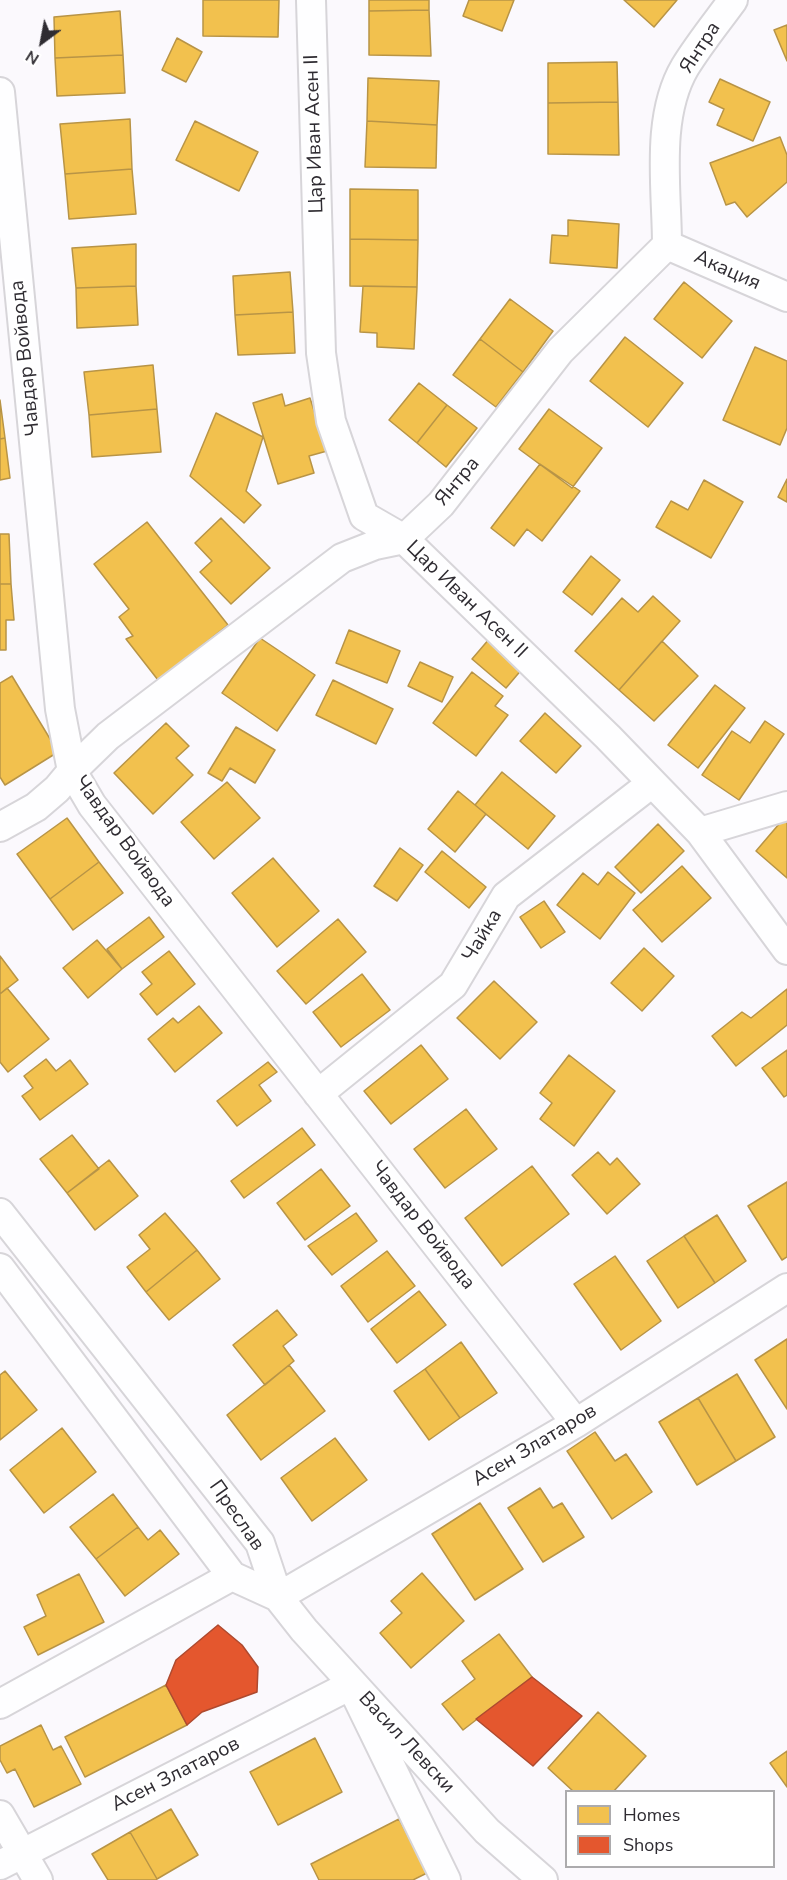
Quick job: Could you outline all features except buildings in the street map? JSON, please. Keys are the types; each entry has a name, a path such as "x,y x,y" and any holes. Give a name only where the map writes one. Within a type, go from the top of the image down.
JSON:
{"street":[{"name":"Цар Иван Асен II","path":"311,0 321,353 331,421 364,516 404,539 700,832 787,950"},
{"name":"Янтра","path":"404,539 441,504 470,470 560,351 667,245 666,133 673,98 684,69 734,0"},
{"name":"Чавдар Войвода","path":"0,92 60,709 72,771 92,805 576,1423"},
{"name":"Акация","path":"667,245 787,297"},
{"path":"0,827 36,807 57,789 108,736 342,558 375,544 404,539"},
{"name":"Чайка","path":"318,1094 453,985 506,896 652,783"},
{"path":"700,832 787,806"},
{"name":"Преслав","path":"0,1213 260,1543 278,1597"},
{"name":"Преслав","path":"0,1268 232,1576 278,1597"},
{"name":"Асен Златаров","path":"278,1597 576,1423 787,1288"},
{"path":"0,1704 232,1576"},
{"name":"Васил Левски","path":"278,1597 351,1684 487,1831 543,1880"},
{"path":"351,1684 446,1880"},
{"name":"Асен Златаров","path":"12,1859 351,1684"},
{"path":"0,1815 12,1859 38,1880"}]}
